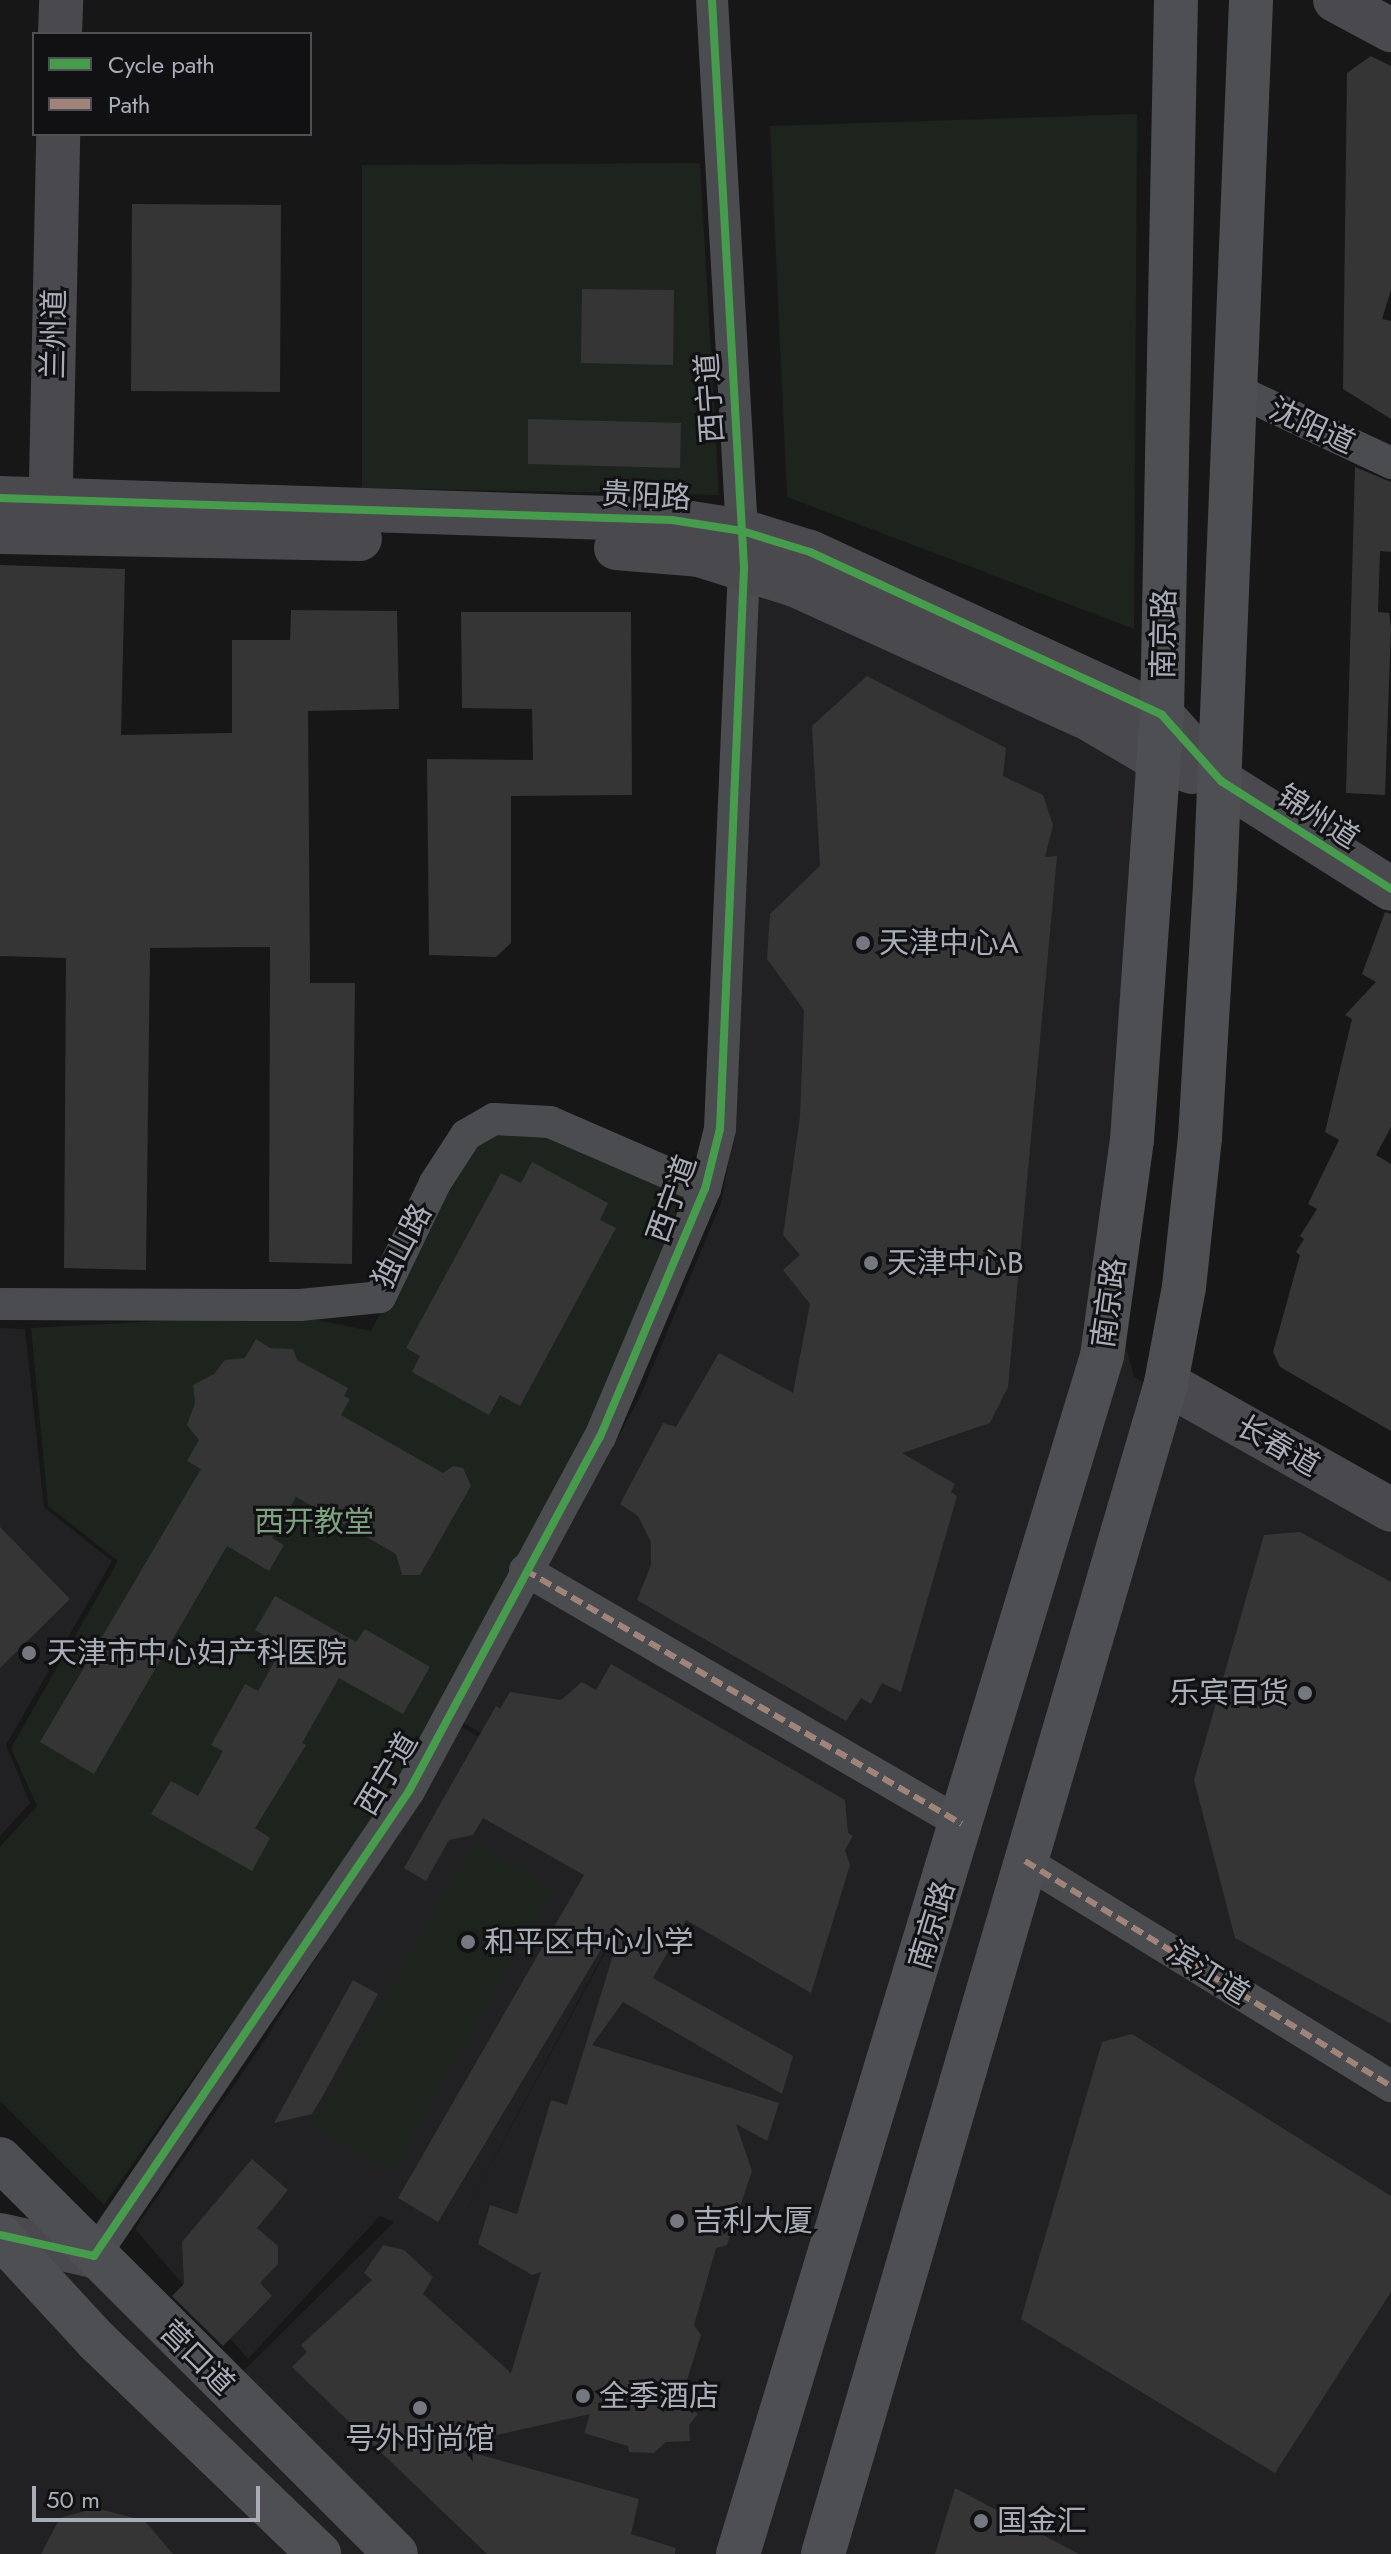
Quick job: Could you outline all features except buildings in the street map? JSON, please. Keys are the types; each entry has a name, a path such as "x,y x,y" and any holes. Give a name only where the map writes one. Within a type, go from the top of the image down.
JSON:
{"main road":[{"name":"南京路","path":"738,2554 1102,1356 1132,1140 1160,761 1176,0"},
{"name":"南京路","path":"823,2554 1166,1383 1184,1287 1200,1138 1221,781 1251,0"},
{"name":"营口道","path":"0,2159 396,2554"},
{"name":"营口道","path":"0,2236 97,2341 319,2554"}],"street":[{"path":"60,32 61,0"},
{"name":"西宁道","path":"94,2256 409,1791 525,1570 600,1437 705,1189 720,1129 743,549 712,0"},
{"path":"1335,0 1391,30"},
{"name":"兰州道","path":"50,516 58,136"},
{"name":"沈阳道","path":"1234,389 1391,463"},
{"name":"贵阳路","path":"0,498 50,516"},
{"name":"贵阳路","path":"0,532 50,516 672,520 743,549 795,585 1091,720 1160,761 1221,781"},
{"name":"贵阳路","path":"743,549 810,552 1162,715 1221,781"},
{"name":"锦州道","path":"1221,781 1391,889"},
{"name":"独山路","path":"0,1304 300,1305 380,1297 435,1183 466,1135 494,1119 550,1122 705,1189"},
{"name":"长春道","path":"1166,1383 1391,1510"},
{"path":"525,1570 962,1824"},
{"name":"滨江道","path":"1025,1861 1391,2086"},
{"path":"0,2236 94,2256"}],"shaded area":[{"path":"755,586 1144,741 1105,1269 1134,1377 1391,1522 1391,2554 0,2554 0,2239 31,2211 217,2397 394,2222 380,2216 248,2359 135,2229 263,2043 460,1726 664,1841 448,2244 666,1840 460,1721 639,1399 721,1203 736,1122"},
{"name":"天津市中心妇产科医院","path":"0,1328 25,1329 44,1507 112,1561 6,1745 30,1803 0,1836"}],"green space":[{"path":"1137,114 1134,629 787,497 770,126"},
{"path":"700,163 719,495 362,488 362,165"},
{"name":"西开教堂","path":"498,1124 551,1128 694,1194 590,1434 401,1783 104,2205 0,2101 0,1847 37,1806 11,1748 118,1561 48,1506 31,1328 288,1314 371,1331 473,1139"},
{"path":"473,1843 553,1889 391,2172 311,2126"}],"marked path":[{"path":"525,1570 962,1824"},
{"path":"1025,1861 1391,2086"}],"cycle path":[{"path":"0,2235 94,2256 409,1791 600,1437 705,1189 720,1129 744,567 712,0"},
{"path":"0,498 672,520 742,531 810,552 1162,715 1221,781 1391,889"}],"place":[{"name":"天津中心A","path":"863,943"},
{"name":"天津中心B","path":"871,1263"},
{"name":"天津市中心妇产科医院","path":"29,1653"},
{"name":"乐宾百货","path":"1305,1693"},
{"name":"和平区中心小学","path":"468,1942"},
{"name":"吉利大厦","path":"677,2221"},
{"name":"全季酒店","path":"583,2396"},
{"name":"号外时尚馆","path":"420,2408"},
{"name":"国金汇","path":"981,2521"}]}
